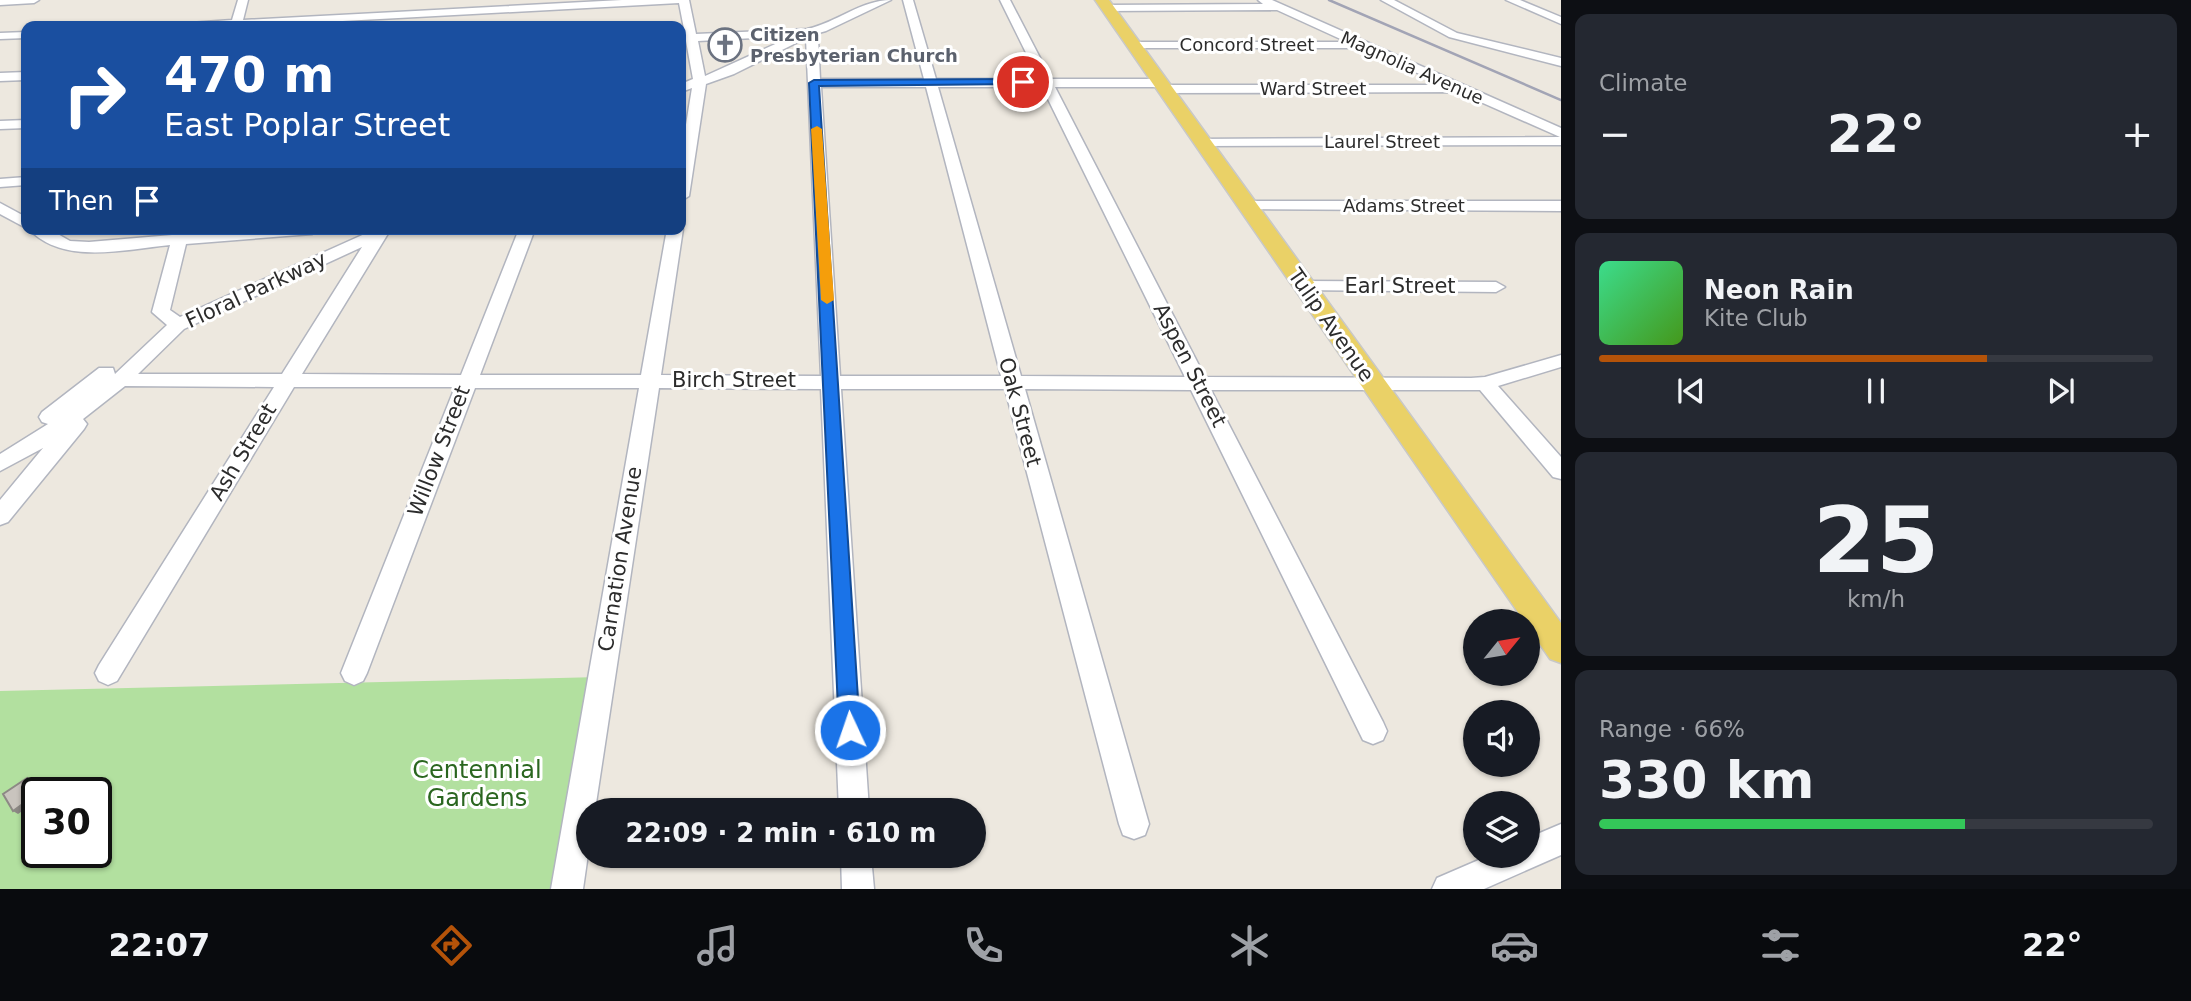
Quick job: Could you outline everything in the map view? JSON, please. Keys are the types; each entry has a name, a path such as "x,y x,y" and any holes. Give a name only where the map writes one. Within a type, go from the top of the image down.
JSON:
{"main road":[{"name":"Tulip Avenue","path":"1104,4 1561,649"}],"street":[{"path":"0,2 34,0"},
{"path":"237,21 243,0"},
{"path":"308,21 683,0 685,21"},
{"path":"850,13 872,0"},
{"path":"686,87 850,13 886,0"},
{"name":"Oak Street","path":"908,0 1134,824"},
{"name":"Aspen Street","path":"1005,0 1373,731"},
{"name":"Magnolia Avenue","path":"1263,0 1561,133"},
{"path":"1386,0 1456,35 1561,62"},
{"path":"1511,0 1561,21"},
{"path":"1104,4 1276,7"},
{"path":"1532,9 1561,6"},
{"path":"686,165 700,80 686,37 807,32"},
{"path":"807,32 812,38 853,798"},
{"path":"0,36 21,35"},
{"name":"Concord Street","path":"1133,45 1360,45"},
{"path":"0,77 21,76"},
{"path":"686,81 700,80"},
{"name":"Ward Street","path":"814,83 1046,82 1461,89"},
{"path":"0,125 21,124"},
{"name":"Laurel Street","path":"1202,142 1561,141"},
{"path":"0,183 21,181"},
{"name":"Adams Street","path":"1247,206 1561,206"},
{"path":"0,208 21,220"},
{"path":"48,235 67,246 181,235 169,318"},
{"name":"Floral Parkway","path":"0,463 27,449 107,384 169,318 362,235"},
{"name":"Ash Street","path":"108,673 288,379 371,235"},
{"name":"Willow Street","path":"354,674 525,235"},
{"name":"Carnation Avenue","path":"567,889 674,235"},
{"name":"Earl Street","path":"1304,286 1496,286"},
{"name":"Birch Street","path":"107,384 288,379 1485,383 1561,361"},
{"path":"1485,383 1561,471"},
{"path":"0,516 107,384"},
{"path":"0,463 40,465"},
{"path":"1540,848 1561,839"},
{"path":"857,868 858,889"},
{"path":"1448,889 1496,868"}],"green space":[{"name":"Centennial Gardens","path":"600,677 582,798 576,798 576,836 568,889 0,889 0,691"}],"building":[{"path":"21,782 21,805 13,811 3,794"}],"railway":[{"path":"1329,0 1561,100"}],"slow traffic":[{"path":"817,129 827,300"}],"place":[{"name":"Citizen Presbyterian Church","path":"725,45"}],"route":[{"path":"850,730 814,83 1023,82"}]}
